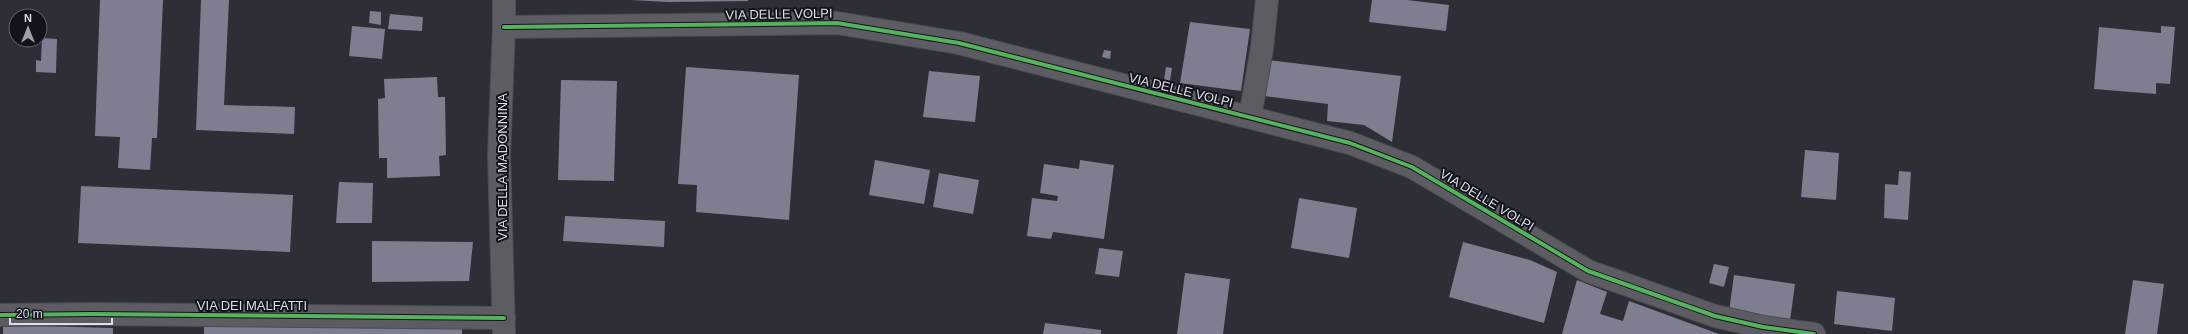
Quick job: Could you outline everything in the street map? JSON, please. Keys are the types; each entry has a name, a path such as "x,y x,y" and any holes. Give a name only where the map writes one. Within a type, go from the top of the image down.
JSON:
{"street":[{"name":"VIA DELLA MADONNINA","path":"504,0 499,155 504,326"},
{"path":"1250,117 1262,48 1267,0"},
{"name":"VIA DELLE VOLPI","path":"504,28 837,23 959,43 1350,143 1412,167 1588,271 1715,316 1763,328 1814,334"},
{"name":"VIA DEI MALFATTI","path":"0,315 92,314 504,326"}],"building":[{"path":"100,0 163,0 157,138 152,138 150,170 118,168 120,137 95,136"},
{"path":"201,0 229,0 224,105 295,107 294,134 196,130"},
{"path":"631,0 748,0 748,1 668,2"},
{"path":"1372,0 1407,0 1449,5 1446,31 1369,22"},
{"path":"370,11 381,12 381,25 369,23"},
{"path":"390,14 423,17 422,31 388,29"},
{"path":"1190,22 1250,29 1241,91 1180,83"},
{"path":"352,26 385,29 382,59 349,56"},
{"path":"2161,26 2175,27 2170,84 2156,83 2156,94 2094,89 2099,27 2161,33"},
{"path":"48,38 57,39 56,73 36,72 36,60 41,61 42,48 48,48"},
{"path":"1104,50 1111,51 1110,59 1102,57"},
{"path":"1268,60 1401,76 1392,142 1364,125 1327,121 1328,104 1264,96"},
{"path":"686,67 799,75 789,220 696,212 697,185 678,184"},
{"path":"1166,67 1172,68 1170,81 1164,80"},
{"path":"929,71 980,76 975,122 923,117"},
{"path":"437,77 438,97 445,97 446,155 439,156 440,176 387,178 387,158 379,158 378,99 385,98 384,79"},
{"path":"561,80 617,81 614,181 558,180"},
{"path":"1805,150 1839,153 1836,200 1801,197"},
{"path":"875,160 930,170 924,204 869,195"},
{"path":"1080,160 1114,165 1104,239 1053,232 1051,239 1027,236 1032,198 1057,201 1058,196 1040,193 1044,164 1079,169"},
{"path":"1899,171 1911,172 1908,220 1884,218 1885,184 1898,185"},
{"path":"939,173 979,180 973,214 933,207"},
{"path":"339,182 373,183 372,223 336,223"},
{"path":"81,186 293,195 290,252 78,243"},
{"path":"1299,198 1357,208 1349,258 1291,248"},
{"path":"565,216 665,221 664,247 563,241"},
{"path":"372,241 473,242 469,281 372,282"},
{"path":"1463,242 1530,260 1557,272 1544,323 1449,297"},
{"path":"1099,248 1123,251 1119,277 1095,274"},
{"path":"1714,264 1729,267 1724,287 1709,283"},
{"path":"1185,273 1230,279 1223,334 1177,334"},
{"path":"1734,275 1795,284 1790,321 1729,312"},
{"path":"1577,280 1607,292 1600,314 1623,321 1629,301 1719,334 1562,334"},
{"path":"2133,280 2164,284 2157,334 2125,334"},
{"path":"1837,291 1895,298 1892,331 1834,324"},
{"path":"1045,323 1101,330 1101,334 1043,334"},
{"path":"3,325 113,328 113,334 3,334"},
{"path":"204,325 329,328 462,328 462,334 204,334"}],"cycle path":[{"path":"504,27 837,23 959,43 1350,143 1412,167 1588,271 1715,316 1763,327 1814,334"},
{"path":"0,315 92,314 504,318"}]}
